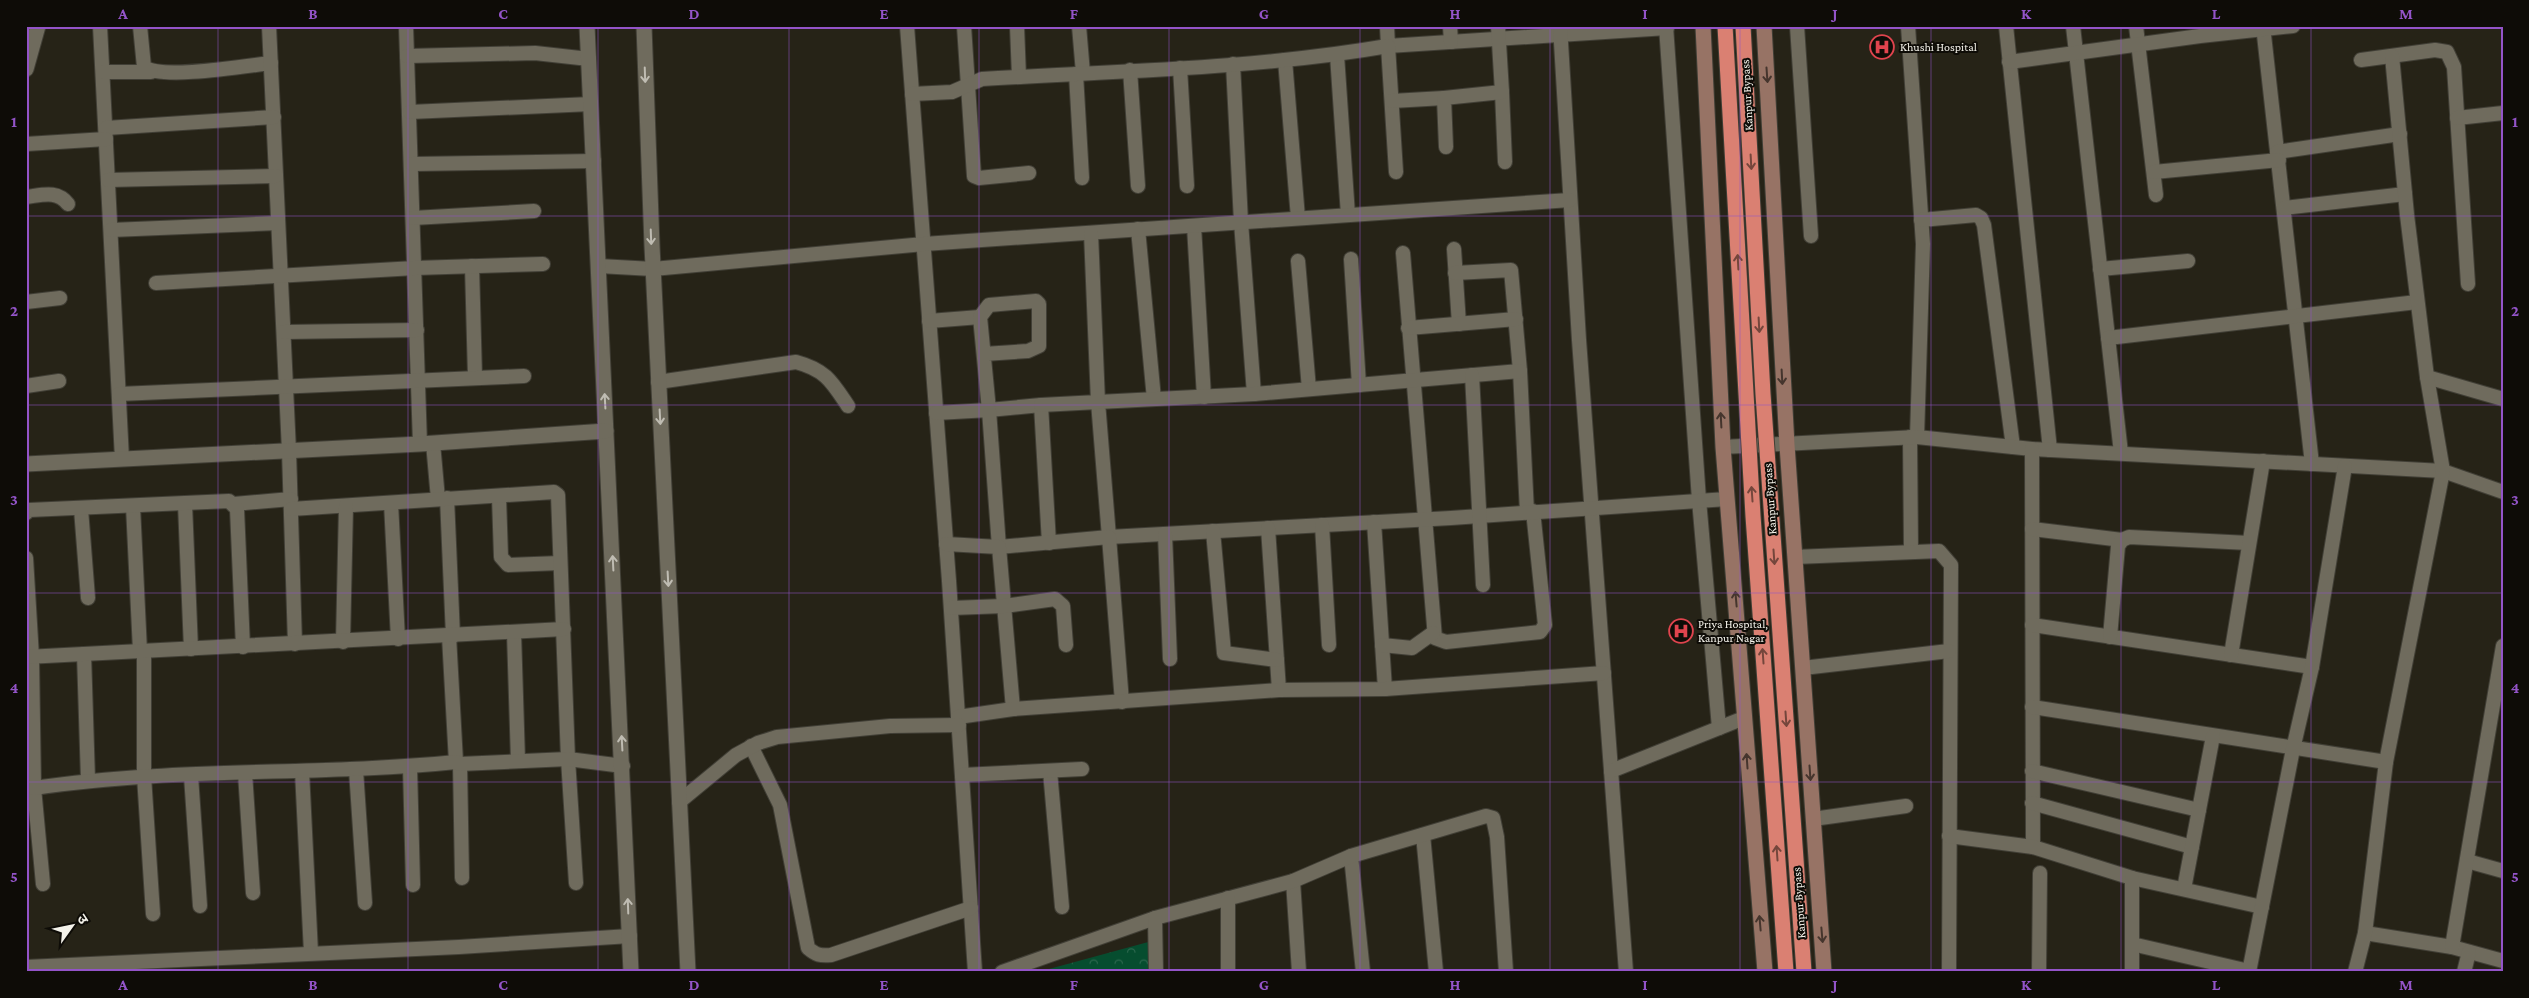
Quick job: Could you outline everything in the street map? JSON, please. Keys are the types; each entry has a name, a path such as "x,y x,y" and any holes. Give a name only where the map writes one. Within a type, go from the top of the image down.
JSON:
{"highway":[{"name":"Kanpur Bypass","path":"1725,26 1748,430 1786,972"},
{"name":"Kanpur Bypass","path":"1743,26 1763,394 1804,972"}],"main road":[{"path":"1703,26 1723,447 1765,972"},
{"path":"1764,26 1787,445 1824,972"}],"street":[{"path":"26,69 38,26"},
{"path":"100,26 122,459"},
{"path":"140,26 144,67 151,72"},
{"path":"270,26 289,451 295,644"},
{"path":"406,26 418,380 426,444 442,498 458,763 462,878"},
{"path":"587,26 623,766 631,972"},
{"path":"644,26 658,382 688,972"},
{"path":"907,26 951,608 975,972"},
{"path":"964,26 974,176 978,178 1029,173"},
{"path":"1017,26 1019,77"},
{"path":"1079,26 1082,178"},
{"path":"1387,26 1396,172"},
{"path":"1450,26 1451,42"},
{"path":"1797,26 1811,236"},
{"path":"1908,26 1923,244 1913,437 1911,551"},
{"path":"2006,26 2050,450"},
{"path":"2073,26 2121,454"},
{"path":"2136,26 2156,195"},
{"path":"2009,62 2139,44 2200,31 2293,26"},
{"path":"912,94 952,92 982,80 1285,60 1336,55 1388,46 1451,42 1498,33 1667,27 1699,500 1719,728"},
{"path":"2264,28 2312,464"},
{"path":"1560,31 1570,200 1626,972"},
{"path":"1498,33 1505,162"},
{"path":"2361,60 2435,50 2447,52 2454,67 2468,284"},
{"path":"407,56 535,53 589,59"},
{"path":"1336,55 1348,215"},
{"path":"2355,972 2365,932 2386,762 2442,471 2427,377 2405,194 2392,56"},
{"path":"1285,60 1298,218"},
{"path":"103,72 170,73 271,63"},
{"path":"1233,64 1241,222 1254,394"},
{"path":"1180,68 1187,186"},
{"path":"1130,70 1138,186"},
{"path":"1392,101 1502,92"},
{"path":"1444,98 1446,148"},
{"path":"410,112 591,104"},
{"path":"2458,118 2503,113"},
{"path":"26,144 274,117"},
{"path":"2154,172 2278,156 2400,134"},
{"path":"412,164 594,161"},
{"path":"108,180 276,176"},
{"path":"26,197 54,194 62,197 68,204"},
{"path":"2284,208 2405,194"},
{"path":"599,266 653,269 924,244 1570,200"},
{"path":"413,218 534,211"},
{"path":"1921,220 1976,215 1981,218 1984,225 2012,447"},
{"path":"111,230 278,223"},
{"path":"1194,226 1204,397"},
{"path":"1138,229 1154,400"},
{"path":"1091,233 1098,402 1122,702"},
{"path":"1454,249 1459,324"},
{"path":"1404,253 1412,381 1433,633 1435,638 1446,642 1540,632 1545,626 1530,512 1511,270 1455,273"},
{"path":"1351,259 1359,386"},
{"path":"2100,269 2188,260"},
{"path":"1298,261 1309,390"},
{"path":"156,283 415,268 543,264"},
{"path":"472,266 475,377"},
{"path":"26,302 60,298"},
{"path":"929,321 980,316 989,305 1033,300 1039,304 1039,346 1028,351 984,354"},
{"path":"2108,338 2418,302"},
{"path":"980,316 1013,710"},
{"path":"1408,328 1516,319"},
{"path":"284,332 417,330"},
{"path":"658,382 796,362 813,366 830,378 848,406"},
{"path":"936,413 1041,405 1254,394 1520,371"},
{"path":"1472,375 1483,585"},
{"path":"119,394 524,376"},
{"path":"2427,377 2503,399"},
{"path":"26,386 59,381"},
{"path":"1041,405 1049,543"},
{"path":"26,464 426,444 606,431"},
{"path":"1723,447 1913,437 2032,449 2442,471 2503,492"},
{"path":"2032,449 2033,847"},
{"path":"2231,655 2264,461"},
{"path":"2132,944 2249,971 2293,749 2312,667 2345,466"},
{"path":"234,504 346,506 442,498 499,497 554,492 558,496 568,759 576,883"},
{"path":"499,497 501,557 505,564 560,563"},
{"path":"946,544 999,547 1109,537 1425,520 1727,499"},
{"path":"26,513 29,510 229,501 234,504 237,508 244,646"},
{"path":"391,503 398,639"},
{"path":"185,504 191,649"},
{"path":"133,506 142,651 144,776 153,914"},
{"path":"343,642 346,506"},
{"path":"81,509 88,598"},
{"path":"1374,522 1384,689"},
{"path":"1322,525 1329,645"},
{"path":"1268,528 1279,690"},
{"path":"2032,529 2122,540 2129,537 2249,543"},
{"path":"1213,531 1224,653 1277,660"},
{"path":"1165,534 1170,659"},
{"path":"2110,637 2118,546 2122,540"},
{"path":"1795,557 1939,551 1951,565 1949,972"},
{"path":"26,558 34,788 44,884"},
{"path":"951,608 1004,606 1059,600 1063,606 1066,645"},
{"path":"2032,625 2312,667"},
{"path":"29,657 564,629"},
{"path":"514,633 518,760"},
{"path":"1382,645 1412,648 1433,633"},
{"path":"2452,947 2500,674 2503,646"},
{"path":"1803,668 1950,651"},
{"path":"84,654 88,780"},
{"path":"679,802 736,755 751,746 787,736 958,721 1013,710 1279,690 1384,689 1604,673"},
{"path":"2032,707 2386,762"},
{"path":"1611,771 1744,718"},
{"path":"2184,889 2214,736"},
{"path":"751,746 780,805 808,948 815,954 822,956 831,954 971,908"},
{"path":"34,788 88,780 144,776 356,770 518,760 568,759 623,766"},
{"path":"410,767 413,885"},
{"path":"962,775 1082,769"},
{"path":"356,770 365,903"},
{"path":"1050,771 1062,907"},
{"path":"2032,771 2199,810"},
{"path":"302,772 312,953"},
{"path":"245,773 253,893"},
{"path":"191,776 200,906"},
{"path":"2032,803 2192,847"},
{"path":"1813,819 1906,806"},
{"path":"1002,972 1155,918 1293,880 1351,856 1486,816 1493,818 1497,836 1506,972"},
{"path":"1423,835 1436,972"},
{"path":"1949,836 2033,847 2132,878 2262,907"},
{"path":"1351,856 1363,972"},
{"path":"2467,861 2503,871"},
{"path":"2039,972 2040,874"},
{"path":"2132,878 2132,972"},
{"path":"1293,880 1299,972"},
{"path":"1228,898 1228,972"},
{"path":"1155,918 1156,972"},
{"path":"2365,932 2452,947 2503,961"},
{"path":"26,967 64,969 312,953 630,936"},
{"path":"2464,972 2469,952"}],"green space":[{"path":"1152,941 1152,972 1038,972"}],"place":[{"name":"Khushi Hospital","path":"1882,47"},
{"name":"Priya Hospital, Kanpur Nagar","path":"1681,631"}]}
